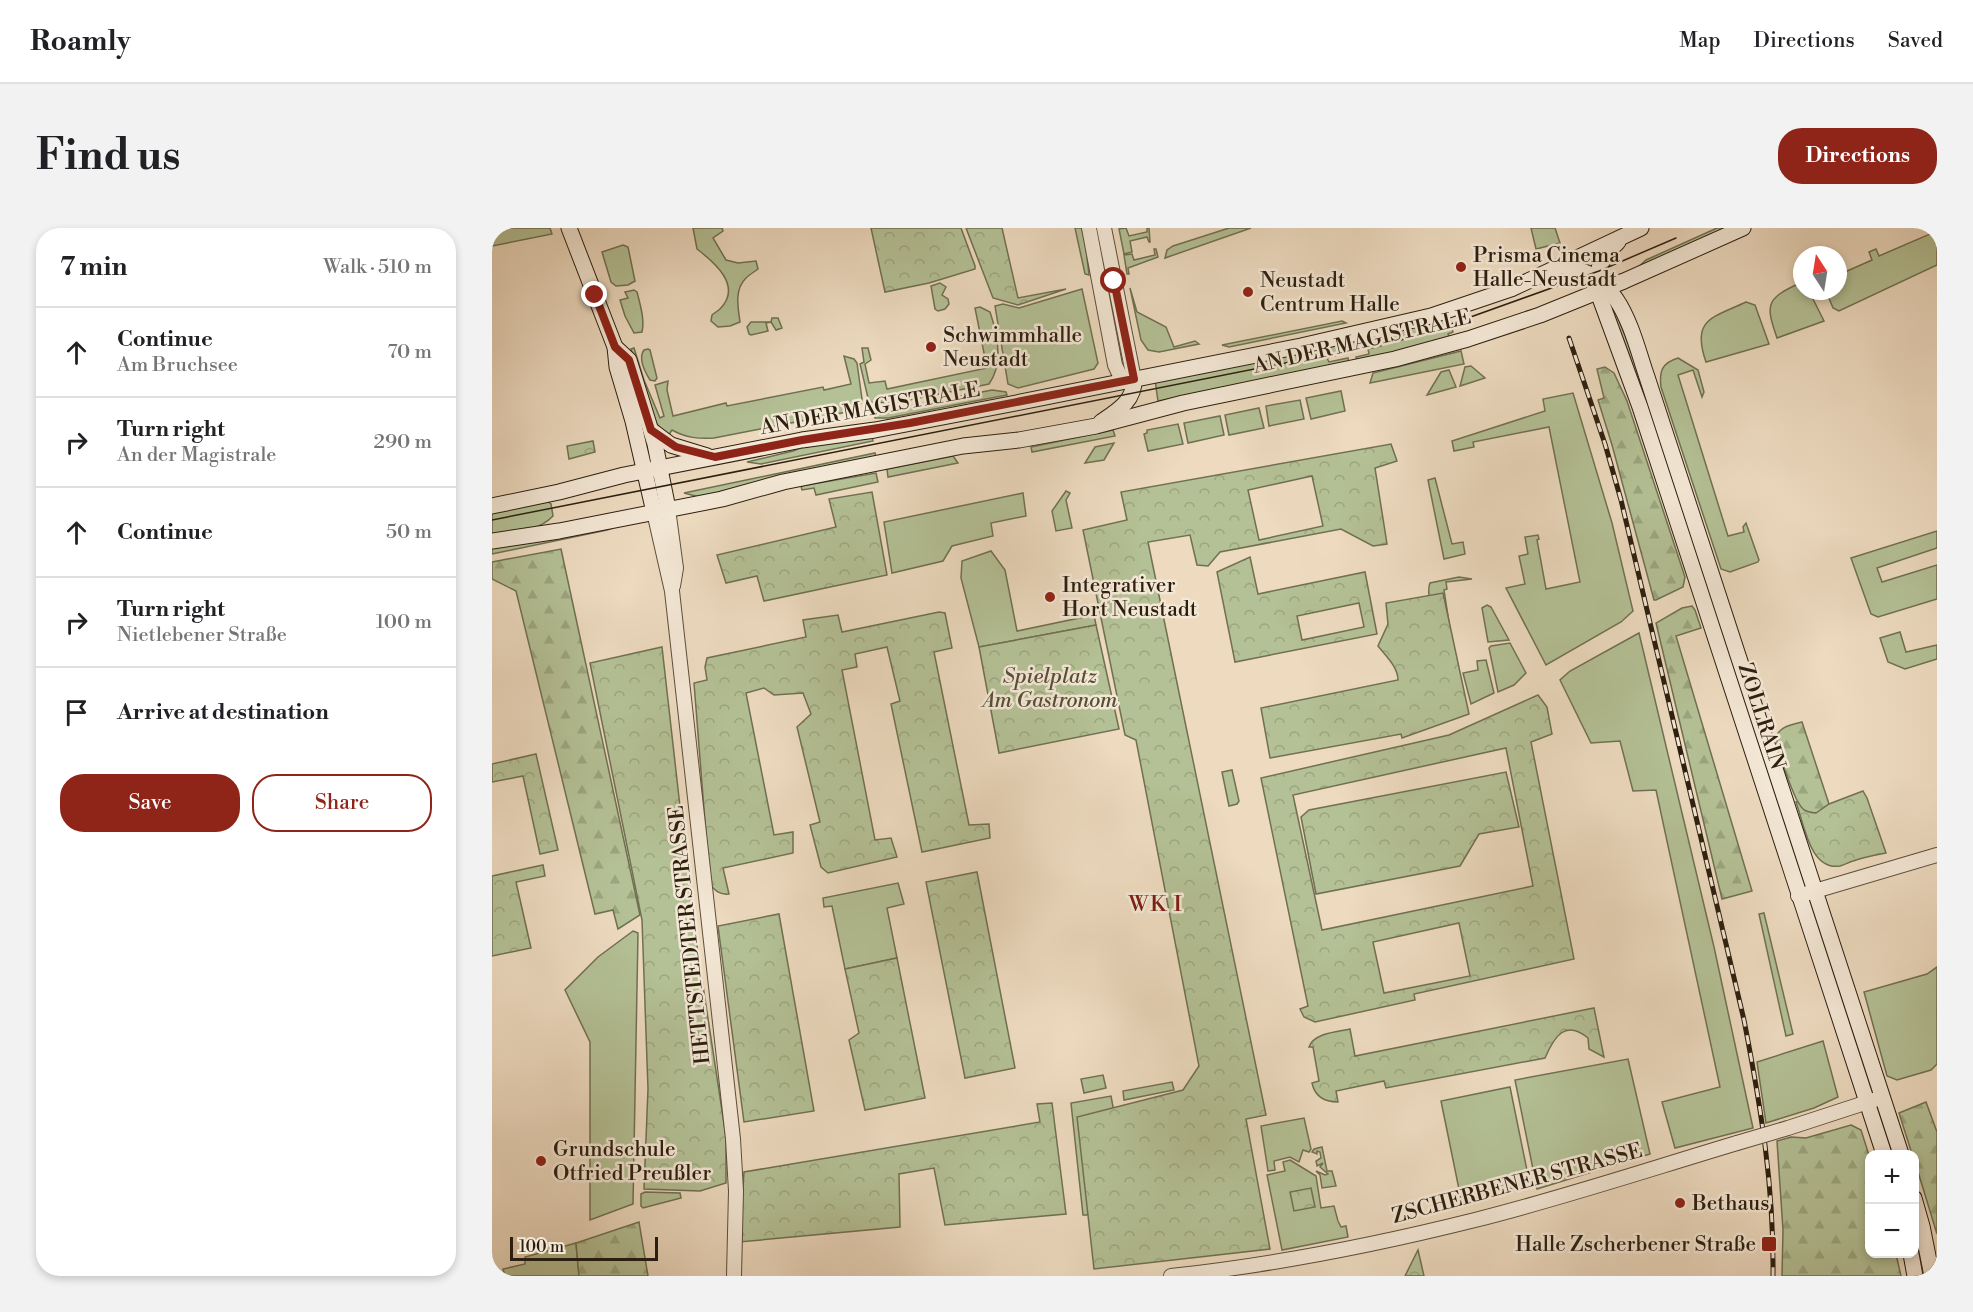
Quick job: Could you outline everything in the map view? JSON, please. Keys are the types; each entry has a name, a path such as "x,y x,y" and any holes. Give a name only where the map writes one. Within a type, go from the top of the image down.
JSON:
{"main road":[{"path":"569,228 615,347 617,367 652,470 661,510"},
{"name":"AN DER MAGISTRALE","path":"492,542 722,499 783,482 963,446 1019,440 1096,426 1166,408 1439,348 1530,319 1602,286 1624,281 1743,228"},
{"name":"AN DER MAGISTRALE","path":"1602,286 1599,268 1606,255 1635,230"},
{"name":"AN DER MAGISTRALE","path":"492,506 652,470 802,440 893,427 1130,385 1431,316 1511,290 1635,230"},
{"path":"1562,266 1580,269 1602,286"},
{"path":"1620,303 1624,281"},
{"name":"ZOLLRAIN","path":"1602,286 1620,303 1644,369 1899,1150"},
{"name":"ZOLLRAIN","path":"1602,286 1603,309 1640,407 1882,1150"},
{"path":"615,347 629,360 651,430 652,470 663,486 661,510"},
{"path":"1130,385 1150,407 1166,408"},
{"name":"AN DER MAGISTRALE","path":"1096,426 1122,407 1130,385"},
{"path":"651,430 676,447 709,458"},
{"path":"663,486 681,471 709,458"},
{"path":"1916,1204 1932,1276"},
{"path":"1912,1258 1915,1276"}],"street":[{"path":"1089,228 1115,365 1130,385"},
{"path":"1104,228 1130,385"},
{"name":"HETTSTEDTER STRASSE","path":"661,510 676,568 672,591 733,1139 736,1191 734,1276"},
{"path":"1798,896 1937,855"},
{"name":"ZSCHERBENER STRASSE","path":"1171,1276 1278,1261 1475,1220 1788,1128 1882,1097"}],"green space":[{"path":"492,228 550,228 552,234 492,246"},
{"path":"693,228 722,228 723,231 713,238 726,260 738,263 756,261 758,269 746,278 740,288 738,310 740,322 718,327 711,321 712,315 726,300 727,283 718,268 697,249"},
{"path":"871,228 961,228 975,269 929,283 885,292"},
{"path":"966,228 1002,228 1018,298 1066,289 1018,305 993,298"},
{"path":"1075,228 1084,230 1089,275 1085,274"},
{"path":"1095,228 1097,228 1125,358 1121,359"},
{"path":"1126,228 1129,236 1147,232 1149,228 1150,242 1147,237 1130,241 1132,252 1124,254 1119,229"},
{"path":"1229,228 1251,228 1165,258 1167,250 1173,246"},
{"path":"1531,228 1555,228 1560,243 1536,249"},
{"path":"1717,228 1731,228 1635,270 1646,260"},
{"path":"1937,231 1937,265 1839,311 1833,308 1830,300 1847,300 1847,271 1872,260 1869,252 1876,249 1879,256"},
{"path":"623,245 628,247 635,281 628,285 616,286 611,282 602,252"},
{"path":"1154,249 1158,257 1128,268 1129,274 1127,274 1124,255 1132,254 1134,260 1155,255"},
{"path":"940,283 946,287 942,295 948,299 949,304 945,309 938,311 935,309 931,286"},
{"path":"1793,286 1793,300 1814,300 1824,321 1777,338 1771,318 1771,305 1779,294"},
{"path":"1130,288 1137,312 1166,327 1174,347 1195,341 1199,344 1159,352 1148,350 1141,340"},
{"path":"1082,289 1098,363 1094,369 1018,388 1008,384 995,306 1003,304 1019,308"},
{"path":"634,290 637,292 643,322 642,332 634,333 620,300 628,298 625,292"},
{"path":"1746,302 1755,305 1769,344 1706,362 1701,337 1703,328 1714,317"},
{"path":"980,307 990,312 997,339 997,367 989,384 894,403 871,402 860,364 864,362 862,348 868,348 871,360 865,364 869,383 885,381 887,389 987,368 975,308"},
{"path":"1614,308 1632,352 1702,565 1697,566 1610,310"},
{"path":"1448,316 1453,332 1448,334 1450,339 1357,362 1356,357 1369,354 1368,349 1381,346 1380,342 1367,345 1365,337"},
{"path":"772,318 778,318 782,328 776,330 771,322"},
{"path":"1342,321 1346,323 1229,347 1222,345"},
{"path":"751,322 771,322 766,323 768,331 749,334 747,327"},
{"path":"1363,338 1364,345 1337,350 1338,355 1327,358 1329,362 1348,358 1349,364 1158,401 1155,380"},
{"path":"634,348 660,418 664,416 655,385 668,381 667,390 673,416 726,403 727,406 823,387 824,390 851,384 844,356 854,359 857,363 862,399 861,403 847,412 714,438 682,435 672,430 668,436 653,420 631,349"},
{"path":"648,349 657,378 655,381 650,380 642,361 642,353"},
{"path":"1461,351 1464,364 1370,383 1373,373"},
{"path":"1678,358 1698,370 1704,392 1702,397 1693,370 1678,375 1728,536 1744,532 1743,527 1746,523 1759,560 1730,572 1721,569 1661,387 1663,368 1668,362"},
{"path":"1471,366 1485,378 1460,386 1465,367"},
{"path":"1605,367 1614,373 1627,401 1685,577 1683,587 1656,600 1654,600 1598,400 1604,398 1597,369"},
{"path":"1449,370 1456,387 1427,395 1441,372"},
{"path":"992,390 1006,392 1007,395 888,418 875,418 874,413"},
{"path":"1341,391 1345,411 1311,419 1306,398"},
{"path":"1573,393 1612,523 1633,611 1621,622 1546,665 1506,588 1525,584 1519,556 1528,554 1525,537 1538,535 1546,589 1580,582 1549,427 1473,442 1474,447 1454,451 1452,441 1545,411 1543,399"},
{"path":"1300,400 1304,419 1269,426 1266,406"},
{"path":"1259,408 1264,428 1229,435 1225,415"},
{"path":"1220,416 1224,435 1188,443 1184,423"},
{"path":"1178,424 1183,444 1148,451 1144,434 1147,430"},
{"path":"1113,430 1115,436 1032,452 1031,447"},
{"path":"872,436 873,441 761,464 747,462 793,451 810,444"},
{"path":"593,441 595,452 569,459 567,446"},
{"path":"1114,443 1104,460 1085,463 1095,447"},
{"path":"1391,444 1397,461 1375,468 1387,544 1373,546 1341,529 1220,552 1208,566 1197,565 1190,535 1148,542 1266,1115 1246,1119 1270,1249 1094,1269 1077,1117 1183,1090 1199,1066 1136,740 1125,735 1083,530 1127,520 1121,492","holes":["1312,476 1323,526 1259,540 1248,490"]},
{"path":"875,453 876,458 699,497 684,493"},
{"path":"953,456 958,463 888,477 887,469"},
{"path":"876,473 878,482 816,495 814,488 802,490 801,486"},
{"path":"1435,478 1452,544 1463,542 1465,554 1444,559 1428,480"},
{"path":"1066,491 1070,493 1066,500 1072,528 1056,531 1052,511"},
{"path":"872,492 887,575 764,601 757,576 726,583 717,555 836,527 829,499"},
{"path":"1023,493 1026,516 991,523 993,536 952,546 943,561 892,573 884,522"},
{"path":"547,501 551,504 553,516 547,521 525,530 492,536 492,511"},
{"path":"613,528 607,530 492,554 492,547"},
{"path":"1937,531 1937,548 1877,568 1882,582 1937,565 1937,599 1878,617 1871,614 1851,558"},
{"path":"561,549 640,915 618,929 613,910 595,914 516,591 492,579 492,562"},
{"path":"991,551 1005,570 1017,631 1094,615 1096,625 979,647 961,578 962,561"},
{"path":"1250,557 1258,594 1365,572 1377,634 1235,662 1217,572","holes":["1359,603 1364,627 1302,640 1297,616"]},
{"path":"1459,577 1472,579 1446,582 1447,589 1444,590 1455,661 1437,622 1429,591 1430,583"},
{"path":"1443,593 1469,714 1402,738 1401,734 1270,758 1261,708 1398,680 1394,666 1378,646 1388,624 1386,603"},
{"path":"1487,605 1491,607 1509,640 1488,642 1482,608"},
{"path":"1692,606 1701,628 1676,636 1752,891 1722,899 1656,623 1682,608"},
{"path":"939,612 945,613 952,648 934,652 969,825 989,824 990,838 922,852 891,704 900,701 887,647 855,654 857,667 842,670 875,840 891,838 897,857 828,873 821,867 810,825 820,822 797,727 811,714 803,693 774,695 764,688 746,693 774,835 793,832 793,853 723,868 729,894 716,891 710,885 694,683 707,680 705,667 707,658 806,637 803,620 838,615 842,632"},
{"path":"1718,612 1800,864 1795,865 1713,613"},
{"name":"Spielplatz Am Gastronom","path":"1096,625 1119,729 999,753 979,647"},
{"path":"1900,632 1906,652 1937,645 1937,659 1905,669 1888,662 1880,638"},
{"path":"1639,633 1714,947 1753,1128 1675,1148 1662,1102 1720,1087 1656,790 1633,791 1620,741 1591,743 1560,680 1570,671"},
{"path":"1510,643 1526,673 1514,685 1498,692 1489,648"},
{"path":"662,647 692,913 726,1137 726,1183 700,1191 644,1189 648,1089 642,920 590,663"},
{"path":"1486,660 1494,693 1471,704 1463,673 1478,670 1477,661"},
{"path":"1538,695 1547,707 1552,734 1531,742 1574,959 1414,994 1415,1000 1315,1022 1304,1017 1300,1009 1308,1006 1261,778 1449,735","holes":["1506,748 1533,886 1322,930 1293,795","1459,923 1470,976 1384,993 1373,942"]},
{"path":"1802,722 1829,804 1817,813 1806,812 1800,805 1786,774 1777,741 1777,735 1781,729"},
{"path":"536,754 558,850 540,854 523,776 492,782 492,764"},
{"path":"1232,770 1239,801 1229,806 1222,772"},
{"path":"1506,772 1519,827 1479,834 1460,866 1316,894 1301,817 1309,810"},
{"path":"1863,791 1886,853 1861,858 1840,866 1830,866 1815,854 1796,802 1805,810 1816,813 1829,804"},
{"path":"543,865 545,876 516,882 531,948 492,956 492,876"},
{"path":"977,872 1015,1068 965,1078 926,882"},
{"path":"898,883 904,904 887,908 897,958 845,969 832,906 824,907 823,898"},
{"path":"1764,913 1793,1034 1786,1036 1759,914"},
{"path":"779,914 814,1111 744,1122 718,926"},
{"path":"633,931 638,933 633,1204 590,1220 590,1042 565,990 598,957"},
{"path":"897,958 925,1098 865,1110 849,1040 859,1033 845,969"},
{"path":"1937,967 1937,1064 1931,1070 1897,1080 1887,1076 1864,992 1927,974"},
{"path":"1594,1008 1604,1057 1589,1049 1588,1038 1573,1030 1567,1030 1556,1037 1545,1058 1386,1088 1384,1081 1336,1091 1338,1102 1321,1098 1315,1092 1312,1083 1319,1081 1313,1047 1309,1047 1312,1042 1326,1034 1350,1029 1355,1056"},
{"path":"1823,1041 1838,1097 1814,1108 1766,1123 1757,1062"},
{"path":"1628,1059 1650,1154 1537,1189 1515,1080"},
{"path":"1103,1075 1106,1088 1084,1093 1081,1079"},
{"path":"1172,1082 1174,1090 1124,1100 1123,1091"},
{"path":"1510,1087 1530,1185 1461,1199 1441,1101"},
{"path":"1111,1096 1124,1166 1087,1215 1083,1215 1071,1103"},
{"path":"1926,1102 1937,1132 1937,1234 1919,1175 1919,1150 1911,1150 1899,1113"},
{"path":"1052,1103 1066,1214 945,1225 934,1168 899,1174 900,1227 739,1242 744,1172 1040,1122 1037,1104"},
{"path":"1304,1118 1311,1149 1309,1152 1303,1150 1299,1162 1290,1157 1274,1161 1275,1170 1268,1171 1261,1126"},
{"path":"1851,1125 1861,1130 1867,1150 1865,1150 1865,1258 1897,1258 1901,1276 1782,1276 1783,1230 1777,1141 1791,1137 1806,1138"},
{"path":"1322,1147 1327,1171 1332,1171 1336,1186 1322,1188 1320,1175 1316,1171 1328,1174 1320,1167 1323,1163 1317,1166 1316,1161 1321,1158 1320,1152 1317,1151 1317,1154 1312,1152"},
{"path":"1290,1160 1316,1176 1321,1208 1334,1206 1341,1227 1346,1226 1348,1237 1282,1250 1267,1175 1285,1171 1283,1162"},
{"path":"1311,1188 1315,1207 1294,1211 1290,1192"},
{"path":"645,1192 680,1193 681,1198 643,1208 641,1194"},
{"path":"639,1222 648,1276 579,1276 576,1243"},
{"path":"576,1243 579,1276 505,1276 503,1269 525,1264 525,1257"},
{"path":"1418,1250 1424,1276 1405,1276"}],"tram line":[{"path":"492,520 1401,340 1599,271 1676,238"}],"railway":[{"path":"1569,338 1605,444 1621,500 1744,1020 1756,1084 1769,1179 1773,1276"}],"place":[{"name":"Prisma Cinema Halle-Neustadt","path":"1461,267"},
{"name":"Neustadt Centrum Halle","path":"1248,292"},
{"name":"Schwimmhalle Neustadt","path":"931,347"},
{"name":"Integrativer Hort Neustadt","path":"1050,597"},
{"name":"Grundschule Otfried Preußler","path":"541,1161"},
{"name":"Bethaus","path":"1680,1203"},
{"name":"Halle Zscherbener Straße","path":"1769,1244"}],"district":[{"name":"WK I","path":"1156,903"}],"route":[{"path":"595,295 615,347 629,360 651,430 671,445 686,451 715,457 802,440 875,430 1134,379 1114,281"}]}
